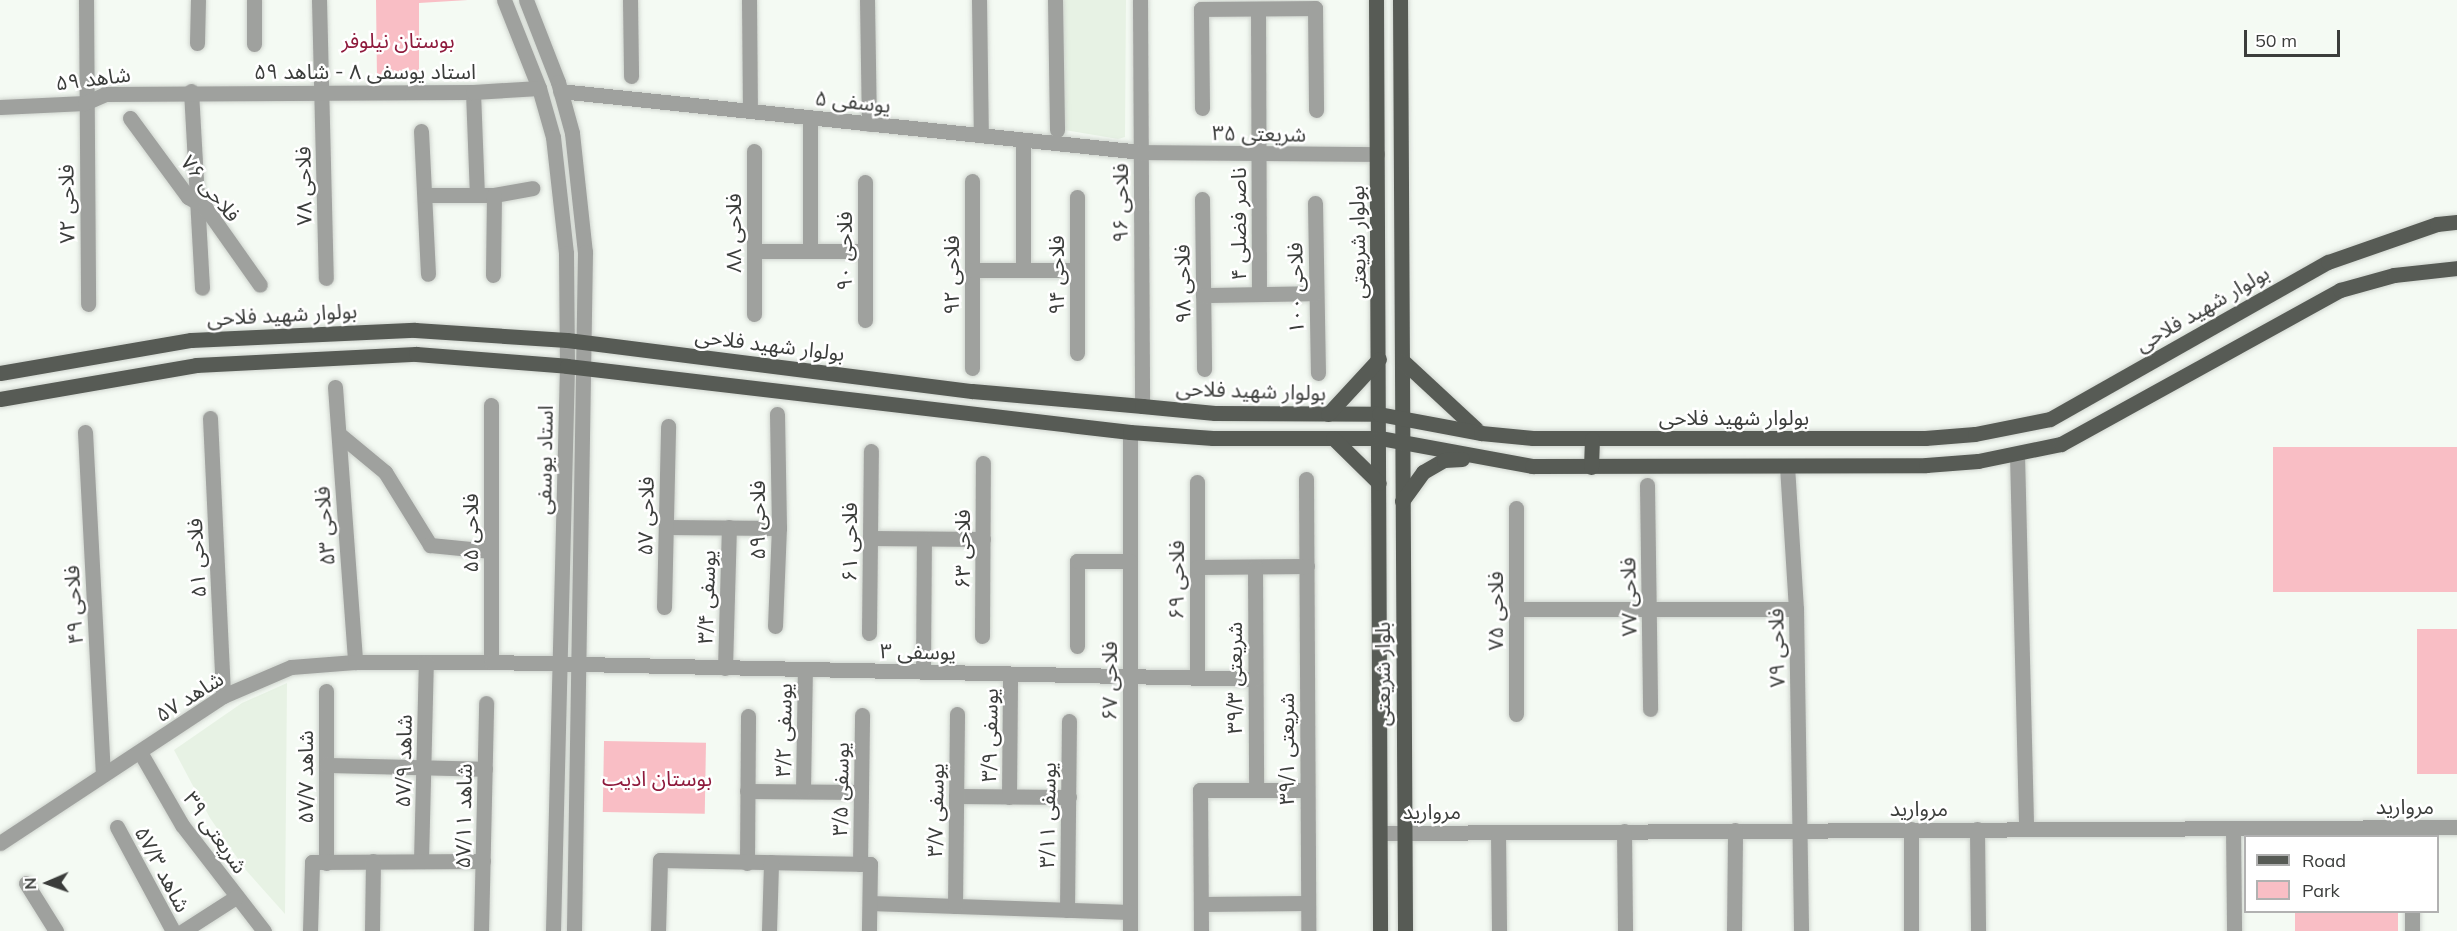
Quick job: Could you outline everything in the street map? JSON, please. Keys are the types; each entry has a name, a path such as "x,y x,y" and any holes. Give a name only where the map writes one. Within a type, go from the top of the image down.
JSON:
{"main road":[{"name":"بولوار شریعتی","path":"1376,0 1379,483"},
{"path":"1400,0 1404,417"},
{"name":"بولوار شهید فلاحی","path":"0,373 191,340 316,332 415,330 567,340 972,391 1142,406 1379,414 1480,433 1592,439 1925,438 1975,435 2050,418 2328,262 2437,224 2457,222"},
{"name":"بولوار شهید فلاحی","path":"0,399 196,365 276,358 416,354 567,366 1130,432 1213,438 1380,438 1532,466 1926,465 2017,454 2061,444 2340,290 2394,275 2457,268"},
{"path":"1328,414 1379,359"},
{"path":"1404,362 1453,412 1480,433"},
{"name":"بلوار شریعتی","path":"1404,417 1402,501 1405,931"},
{"path":"1333,438 1379,483"},
{"path":"1591,467 1592,439"},
{"path":"1402,501 1423,472 1444,460 1483,458"},
{"name":"بلوار شریعتی","path":"1379,483 1380,931"}],"street":[{"name":"فلاحی ۷۲","path":"86,0 88,304"},
{"path":"197,43 198,0"},
{"path":"254,0 254,44"},
{"name":"فلاحی ۷۸","path":"319,0 326,278"},
{"name":"استاد یوسفی","path":"504,0 539,88 562,194 567,366 553,931"},
{"name":"استاد یوسفی","path":"526,0 560,91 581,192 586,369 574,931"},
{"path":"630,0 631,76"},
{"path":"749,0 750,111"},
{"path":"867,0 868,124"},
{"path":"979,0 981,135"},
{"path":"1055,0 1057,130"},
{"name":"فلاحی ۹۶","path":"1140,0 1142,406"},
{"path":"1202,108 1208,6 1258,9 1307,6 1316,110"},
{"name":"ناصر فضلی ۴","path":"1258,9 1259,294"},
{"name":"استاد یوسفی ۸ - شاهد ۵۹","path":"191,91 473,92 539,88"},
{"name":"شاهد ۵۹","path":"0,107 85,103 105,94 191,91"},
{"path":"191,91 202,288"},
{"name":"یوسفی ۵","path":"560,91 1141,152"},
{"path":"473,92 477,195"},
{"path":"810,117 810,251"},
{"name":"فلاحی ۷۶","path":"130,118 188,197 197,202 260,285"},
{"path":"422,131 428,274"},
{"path":"1023,140 1023,270"},
{"name":"فلاحی ۸۸","path":"754,151 754,314"},
{"name":"شریعتی ۳۵","path":"1141,152 1377,154"},
{"name":"فلاحی ۹۰","path":"865,182 865,320"},
{"name":"فلاحی ۹۲","path":"972,182 972,368"},
{"path":"425,195 494,195 532,188"},
{"path":"493,275 494,195"},
{"name":"فلاحی ۹۴","path":"1077,197 1077,352"},
{"name":"فلاحی ۹۸","path":"1202,199 1204,369"},
{"name":"فلاحی ۱۰۰","path":"1315,203 1318,373"},
{"path":"754,251 865,251"},
{"path":"972,270 1077,270"},
{"path":"1203,295 1316,293"},
{"name":"فلاحی ۵۳","path":"335,387 355,662"},
{"name":"فلاحی ۵۵","path":"491,405 491,662"},
{"name":"فلاحی ۵۹","path":"775,626 779,528 777,414"},
{"name":"فلاحی ۵۱","path":"210,418 223,696"},
{"name":"فلاحی ۵۷","path":"664,607 668,426"},
{"name":"فلاحی ۴۹","path":"85,432 103,775"},
{"name":"فلاحی ۶۷","path":"1130,432 1130,931"},
{"path":"339,434 385,472 430,545 491,551"},
{"name":"فلاحی ۶۱","path":"869,633 871,451"},
{"path":"2017,454 2026,828"},
{"name":"فلاحی ۶۳","path":"982,636 983,463"},
{"name":"فلاحی ۷۹","path":"1787,466 1796,609 1801,931"},
{"name":"شریعتی ۳۹/۱","path":"1306,479 1308,931"},
{"name":"فلاحی ۶۹","path":"1197,482 1197,678"},
{"name":"فلاحی ۷۷","path":"1647,485 1650,710"},
{"name":"فلاحی ۷۵","path":"1516,508 1516,714"},
{"path":"666,527 779,528"},
{"name":"یوسفی ۳/۴","path":"725,668 729,527"},
{"path":"870,538 983,539"},
{"path":"923,672 924,539"},
{"path":"1077,646 1077,561 1130,561"},
{"path":"1197,567 1306,566"},
{"name":"شریعتی ۳۹/۳","path":"1255,567 1256,790"},
{"path":"1516,609 1796,609"},
{"name":"شاهد ۵۷","path":"0,843 223,696 291,667 355,662 491,662"},
{"name":"شاهد ۵۷/۹","path":"422,861 426,662"},
{"name":"یوسفی ۳","path":"491,662 1255,679"},
{"name":"یوسفی ۳/۲","path":"803,791 805,670"},
{"name":"یوسفی ۳/۹","path":"1009,797 1010,674"},
{"name":"شاهد ۵۷/۷","path":"326,691 326,863"},
{"name":"شاهد ۵۷/۱۱","path":"481,931 486,703"},
{"name":"یوسفی ۳/۷","path":"955,906 957,714"},
{"name":"یوسفی ۳/۵","path":"862,715 861,792 865,864 870,903 868,931"},
{"path":"747,863 748,716"},
{"name":"یوسفی ۳/۱۱","path":"1067,910 1069,721"},
{"name":"شریعتی ۳۹","path":"140,752 182,825 264,931"},
{"path":"326,765 485,769"},
{"path":"1201,931 1200,790 1308,790"},
{"path":"747,791 861,792"},
{"path":"956,796 1069,797"},
{"name":"شاهد ۵۷/۳","path":"117,827 182,931"},
{"name":"مروارید","path":"1380,832 2026,828 2233,828 2411,832 2457,827"},
{"path":"2233,828 2234,931"},
{"path":"1977,829 1978,931"},
{"path":"1734,931 1735,830"},
{"path":"1911,830 1911,931"},
{"path":"1624,831 1625,931"},
{"path":"1498,832 1499,931"},
{"path":"658,931 660,860 865,864"},
{"path":"372,931 374,861"},
{"path":"310,931 312,862 483,861"},
{"path":"769,931 771,862"},
{"path":"26,883 56,931"},
{"path":"182,931 236,897"},
{"path":"870,903 1130,912"},
{"path":"1201,904 1308,903"},
{"path":"2412,913 2412,931"}],"shaded area":[{"path":"1058,0 1126,0 1125,137 1118,139 1059,129"},
{"path":"287,683 285,914 245,869 210,818 174,750 242,703"}],"green space":[{"name":"بوستان نیلوفر","path":"376,0 468,0 419,3 419,78 377,79"},
{"path":"2273,447 2457,447 2457,592 2273,592"},
{"path":"2417,629 2457,629 2457,774 2417,774"},
{"name":"بوستان ادیب","path":"604,741 706,743 705,814 603,812"},
{"path":"2295,913 2398,913 2398,931 2295,931"}]}
